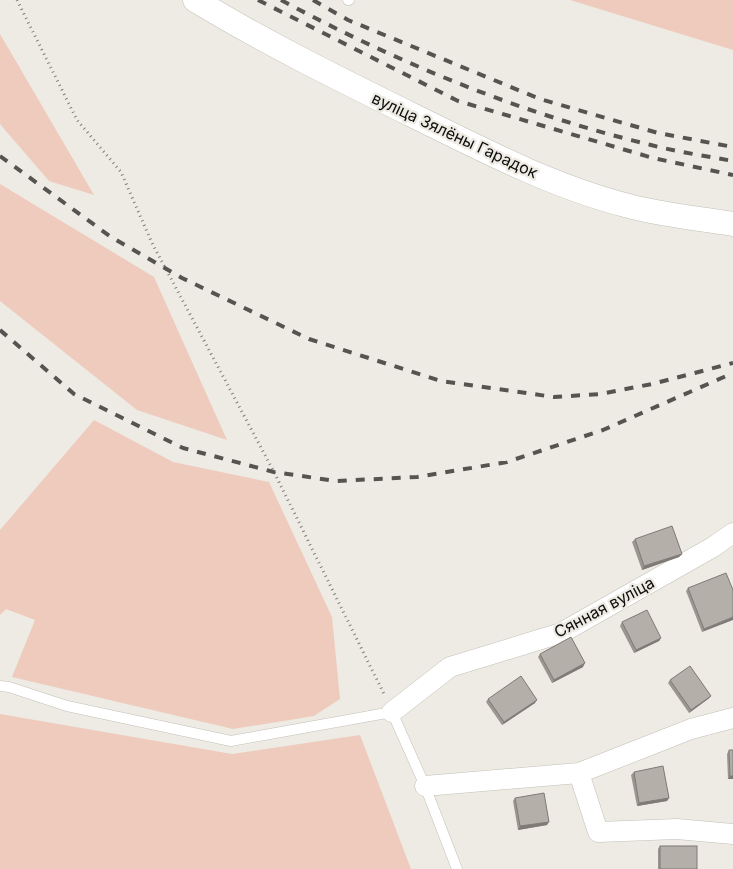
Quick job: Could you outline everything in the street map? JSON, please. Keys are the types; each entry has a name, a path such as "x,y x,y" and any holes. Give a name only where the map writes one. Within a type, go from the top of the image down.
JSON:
{"street":[{"name":"вуліца Зялёны Гарадок","path":"195,0 246,31 366,92 486,152 564,186 626,206 733,224"},
{"name":"Сянная вуліца","path":"392,712 450,667 561,633 733,533"},
{"path":"425,786 579,773 691,729 733,718"},
{"path":"579,773 598,832 677,829 733,834"}],"lane":[{"path":"0,686 9,687 67,706 230,741 392,712 425,786 457,869"}],"path":[{"path":"17,0 78,120 121,172 152,243 274,472 392,712"}],"shaded area":[{"path":"570,0 733,0 733,50"},
{"path":"0,34 94,195 49,181 0,124"},
{"path":"0,184 154,277 227,440 137,410 0,301"},
{"path":"94,420 173,462 269,482 332,617 340,699 314,716 233,729 12,677 35,620 6,609 0,615 0,530"},
{"path":"0,714 232,754 360,735 411,869 0,869"}],"building":[{"path":"672,526 682,554 644,566 635,539"},
{"path":"726,573 733,590 733,617 704,629 688,588"},
{"path":"647,610 661,638 636,650 622,622"},
{"path":"571,637 585,663 554,680 540,654"},
{"path":"690,666 711,696 691,710 670,680"},
{"path":"521,676 537,700 504,722 488,699"},
{"path":"729,750 733,750 733,776 730,776"},
{"path":"663,766 669,798 639,803 634,772"},
{"path":"544,793 549,822 520,826 515,798"},
{"path":"660,846 697,846 697,869 660,869"}],"railway":[{"path":"258,0 458,101 653,158 733,175"},
{"path":"281,0 370,45 508,102 555,118 651,145 733,161"},
{"path":"313,0 348,20 540,99 658,133 733,147"},
{"path":"0,156 111,237 182,278 309,339 441,381 554,397 600,394 652,384 733,363"},
{"path":"0,330 74,394 183,448 274,472 336,481 417,477 507,462 603,430 733,373"}]}
